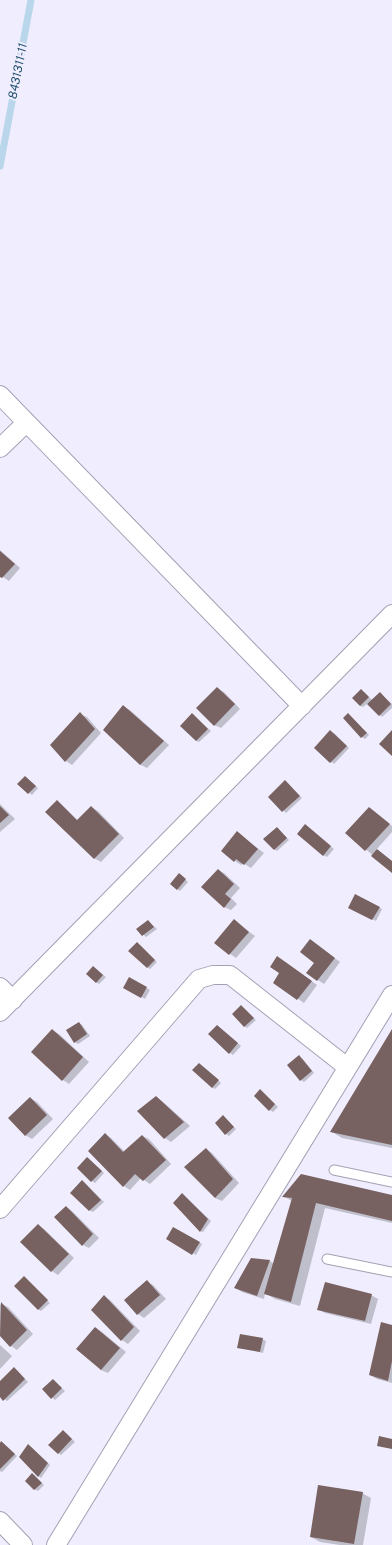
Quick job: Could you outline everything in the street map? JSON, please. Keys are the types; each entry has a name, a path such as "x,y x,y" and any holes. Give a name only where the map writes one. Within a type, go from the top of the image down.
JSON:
{"street":[{"path":"0,395 302,706"},
{"path":"0,448 26,423"},
{"path":"0,1012 392,614"},
{"path":"0,1209 199,979 212,975 230,975 348,1067"},
{"path":"0,987 13,1000"},
{"path":"56,1545 392,995"},
{"path":"0,1521 23,1545"}],"lane":[{"path":"334,1170 392,1182"},
{"path":"327,1259 392,1272"}],"building":[{"path":"0,551 15,564 2,578 0,577"},
{"path":"217,687 235,704 214,726 196,708"},
{"path":"361,689 369,697 360,706 352,698"},
{"path":"380,692 391,704 379,716 367,704"},
{"path":"123,705 164,741 140,765 103,730"},
{"path":"80,712 95,729 65,762 50,745"},
{"path":"192,713 208,729 196,741 180,726"},
{"path":"348,713 367,733 361,738 343,718"},
{"path":"330,730 347,746 330,763 314,748"},
{"path":"392,730 392,756 379,744"},
{"path":"25,776 36,786 28,794 17,784"},
{"path":"285,780 300,796 282,812 268,797"},
{"path":"57,800 77,820 91,806 119,834 94,859 45,812"},
{"path":"0,806 9,815 0,823"},
{"path":"369,807 390,824 365,851 345,833"},
{"path":"305,824 331,846 323,856 297,834"},
{"path":"277,827 287,838 274,850 263,839"},
{"path":"237,831 258,849 244,865 236,859 234,862 221,851"},
{"path":"377,849 392,861 392,873 371,856"},
{"path":"218,869 234,884 225,894 231,899 224,908 201,887"},
{"path":"179,873 186,879 177,890 170,884"},
{"path":"355,894 380,907 372,920 348,908"},
{"path":"234,919 249,932 229,955 214,943"},
{"path":"148,920 154,927 142,936 136,929"},
{"path":"310,939 335,958 317,981 306,973 314,963 300,952"},
{"path":"137,942 155,960 147,968 128,951"},
{"path":"277,956 312,981 297,1000 273,983 279,973 270,967"},
{"path":"93,966 103,975 96,983 86,974"},
{"path":"129,977 147,987 141,998 123,988"},
{"path":"241,1005 254,1018 244,1027 232,1014"},
{"path":"79,1022 87,1034 74,1043 66,1030"},
{"path":"217,1025 238,1043 229,1054 208,1034"},
{"path":"52,1029 83,1057 62,1081 31,1052"},
{"path":"392,1029 392,1145 330,1132"},
{"path":"299,1055 312,1071 300,1081 287,1065"},
{"path":"199,1063 219,1080 212,1088 192,1070"},
{"path":"260,1089 275,1104 269,1111 254,1096"},
{"path":"156,1096 184,1122 164,1139 137,1111"},
{"path":"30,1097 47,1115 25,1136 8,1118"},
{"path":"223,1115 234,1127 225,1135 215,1123"},
{"path":"105,1133 123,1152 142,1135 166,1160 143,1181 135,1174 123,1187 88,1151"},
{"path":"206,1148 233,1179 215,1198 184,1167"},
{"path":"87,1157 102,1171 91,1182 77,1168"},
{"path":"301,1174 392,1195 392,1221 316,1203 291,1302 264,1294 292,1198 282,1197"},
{"path":"82,1180 101,1200 89,1211 70,1193"},
{"path":"182,1193 208,1219 200,1232 173,1203"},
{"path":"66,1206 93,1234 82,1246 54,1217"},
{"path":"38,1224 69,1254 51,1272 20,1242"},
{"path":"173,1227 200,1242 192,1255 166,1239"},
{"path":"251,1258 270,1260 257,1296 234,1288"},
{"path":"24,1276 48,1300 38,1310 14,1286"},
{"path":"147,1280 160,1295 137,1315 124,1300"},
{"path":"325,1282 372,1294 365,1321 317,1310"},
{"path":"104,1295 134,1327 121,1341 91,1310"},
{"path":"1,1302 27,1330 10,1347 0,1336"},
{"path":"381,1322 392,1325 392,1361 388,1381 369,1375"},
{"path":"95,1327 120,1348 101,1370 76,1349"},
{"path":"240,1334 263,1338 260,1352 237,1348"},
{"path":"14,1367 25,1379 3,1401 0,1397 0,1381"},
{"path":"53,1379 62,1388 51,1399 42,1389"},
{"path":"63,1430 72,1439 58,1454 48,1445"},
{"path":"379,1436 392,1439 392,1449 377,1446"},
{"path":"1,1441 15,1454 0,1469 0,1443"},
{"path":"28,1444 48,1463 38,1477 19,1457"},
{"path":"32,1473 42,1483 34,1490 25,1481"},
{"path":"318,1485 363,1492 354,1544 310,1537"}],"waterway":[{"name":"8431311-11","path":"0,166 31,0"}]}
